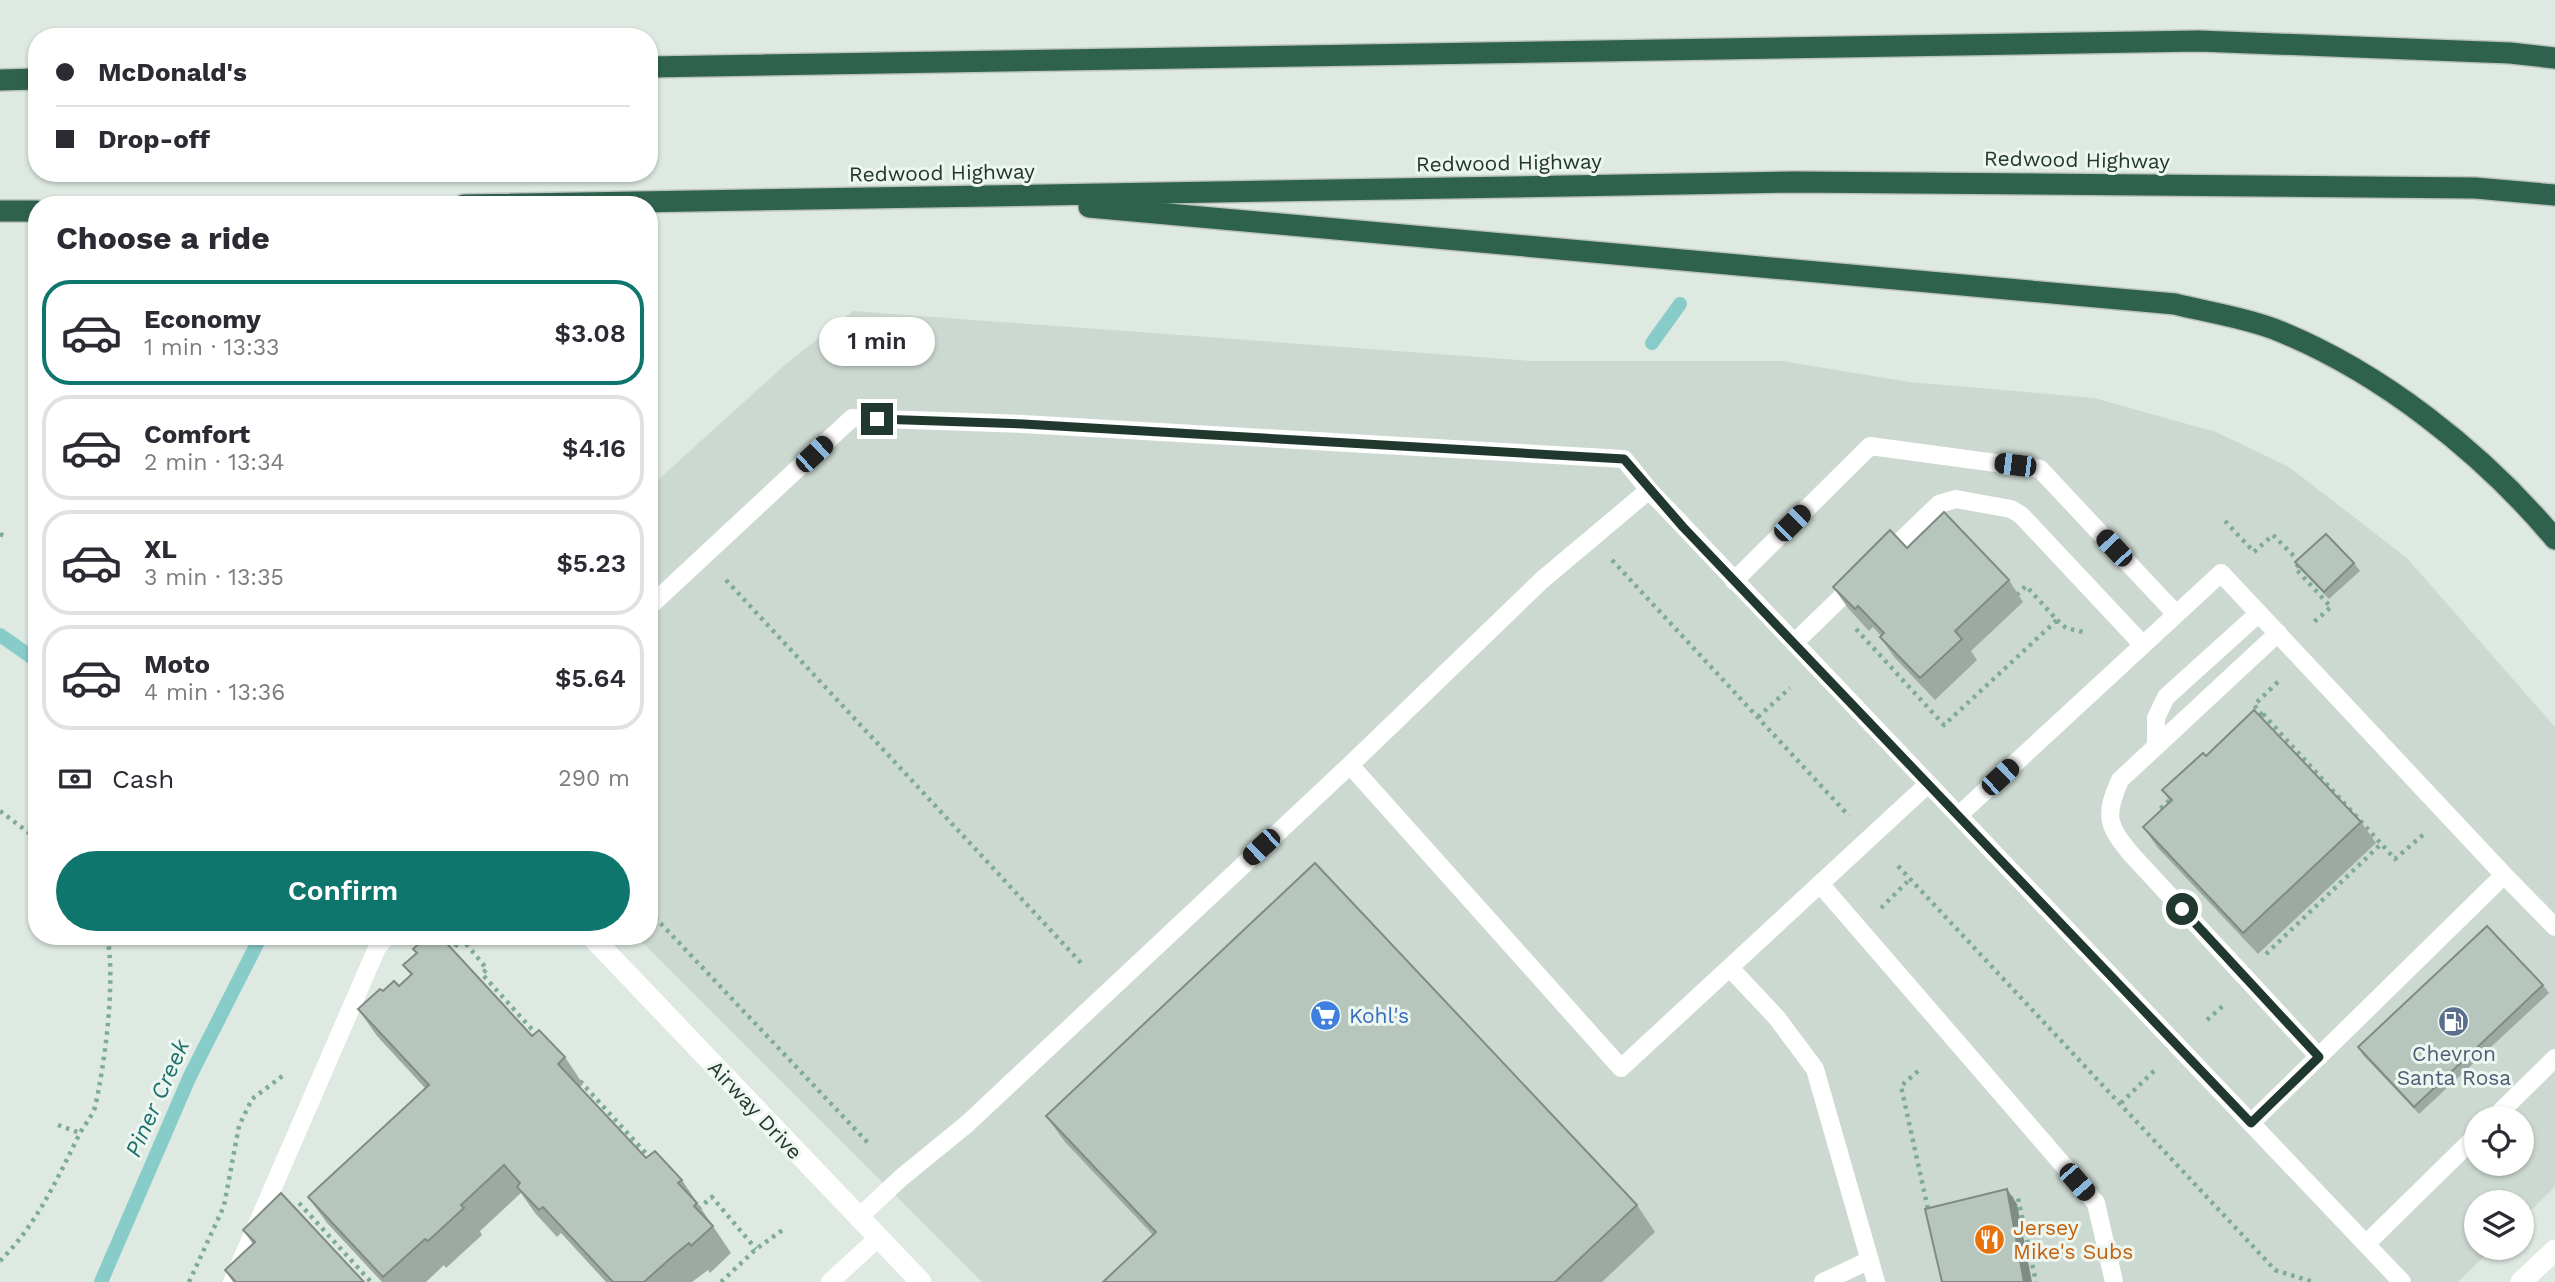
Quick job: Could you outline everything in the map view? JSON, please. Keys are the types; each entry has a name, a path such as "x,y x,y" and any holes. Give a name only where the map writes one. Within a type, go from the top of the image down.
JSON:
{"highway":[{"path":"658,67 2199,41 2510,53 2555,58"},
{"path":"0,80 28,79"},
{"name":"Redwood Highway","path":"658,202 1794,182 2475,188 2555,195"},
{"path":"976,198 2175,304 2273,328 2359,370 2437,425 2535,516 2555,539"},
{"path":"0,211 28,211"}],"street":[{"name":"Airway Drive","path":"600,945 921,1282"},
{"path":"2521,1282 2555,1250"}],"lane":[{"path":"658,598 852,418 1023,424 1624,459 1649,491 2402,1282"},
{"path":"1734,580 1870,446 2040,469 2176,614"},
{"path":"858,1218 902,1177 967,1124 1350,765 1542,580 1649,491"},
{"path":"1794,643 1939,504 1956,499 2011,509 2021,514 2143,645"},
{"path":"1959,815 2221,573 2555,927"},
{"path":"2156,747 2156,718 2166,697 2259,613"},
{"path":"2278,633 2120,780 2108,808 2113,833 2319,1057"},
{"path":"1350,765 1445,875 1621,1068 1928,784"},
{"path":"2251,1123 2504,875"},
{"path":"1821,885 2096,1203 2114,1282"},
{"path":"232,1282 380,945"},
{"path":"1731,969 1777,1018 1815,1069 1876,1282"},
{"path":"2506,1106 2555,1058"},
{"path":"2366,1244 2464,1148"},
{"path":"830,1282 878,1238"},
{"path":"1824,1282 1870,1260"}],"path":[{"path":"2225,522 2254,552 2273,535 2301,563 2295,568 2331,607 2314,622"},
{"path":"0,534 6,537"},
{"path":"1591,538 1852,819"},
{"path":"703,556 1082,964"},
{"path":"2017,594 2026,586 2057,620 2077,633 2097,631"},
{"path":"1845,634 1853,626 1944,725 2057,620"},
{"path":"2281,680 2254,705 2395,859 2447,814"},
{"path":"1758,717 1790,688"},
{"path":"2254,723 2263,714"},
{"path":"2168,820 2159,810 2178,793"},
{"path":"0,811 28,832"},
{"path":"2269,962 2264,956 2381,844"},
{"path":"1898,866 2275,1270 2313,1282"},
{"path":"658,921 870,1145"},
{"path":"0,1261 22,1239 56,1186 94,1109 108,1015 107,945"},
{"path":"444,957 456,945"},
{"path":"467,945 487,969 482,974 547,1046"},
{"path":"188,1282 224,1206 239,1126 252,1099 293,1066"},
{"path":"2121,1103 2156,1069"},
{"path":"1918,1071 1901,1086 1930,1218"},
{"path":"575,1077 660,1168"},
{"path":"58,1125 80,1133"},
{"path":"688,1199 697,1209 712,1198 757,1249"},
{"path":"2005,1201 2018,1198 2036,1282"},
{"path":"296,1200 372,1282"},
{"path":"721,1282 784,1229"}],"shaded area":[{"path":"853,311 1532,361 1782,361 1910,382 2094,398 2216,432 2289,467 2407,558 2555,727 2555,1187 2534,1207 2534,1190 2464,1190 2464,1260 2481,1260 2458,1282 982,1282 645,945 658,945 658,480 787,363"}],"building":[{"path":"1944,512 2009,580 1955,631 1962,639 1920,678 1880,637 1884,633 1858,606 1855,609 1833,587 1890,530 1907,548"},
{"path":"2326,534 2354,563 2324,592 2295,562"},
{"path":"2254,710 2361,822 2243,933 2143,827 2172,800 2162,790 2203,753 2206,756"},
{"name":"Kohl's","path":"1315,863 1637,1205 1555,1282 1103,1282 1156,1232 1046,1116"},
{"path":"2487,926 2543,985 2414,1107 2358,1047"},
{"path":"417,945 448,945 532,1036 539,1030 565,1057 558,1064 646,1158 655,1151 682,1180 678,1183 697,1203 694,1206 713,1226 644,1282 613,1282 543,1207 539,1210 517,1187 520,1183 504,1165 461,1205 464,1208 383,1277 308,1197 429,1085 358,1009 380,989 383,991 394,981 399,986 412,974 403,965 417,953 413,949"},
{"path":"2007,1189 2024,1282 1942,1282 1925,1209"},
{"path":"281,1193 364,1282 236,1282 225,1270 255,1242 243,1230"}],"waterway":[{"name":"Piner Creek","path":"1652,343 1680,304"},
{"path":"0,635 28,655"},
{"name":"Piner Creek","path":"101,1282 190,1076 256,945"}],"place":[{"name":"Kohl's","path":"1326,1016"},
{"name":"Chevron Santa Rosa","path":"2454,1022"},
{"name":"Jersey Mike's Subs","path":"1990,1240"}],"route":[{"path":"877,419 1023,424 1624,459 1649,491 2251,1123 2319,1057 2182,909"}]}
